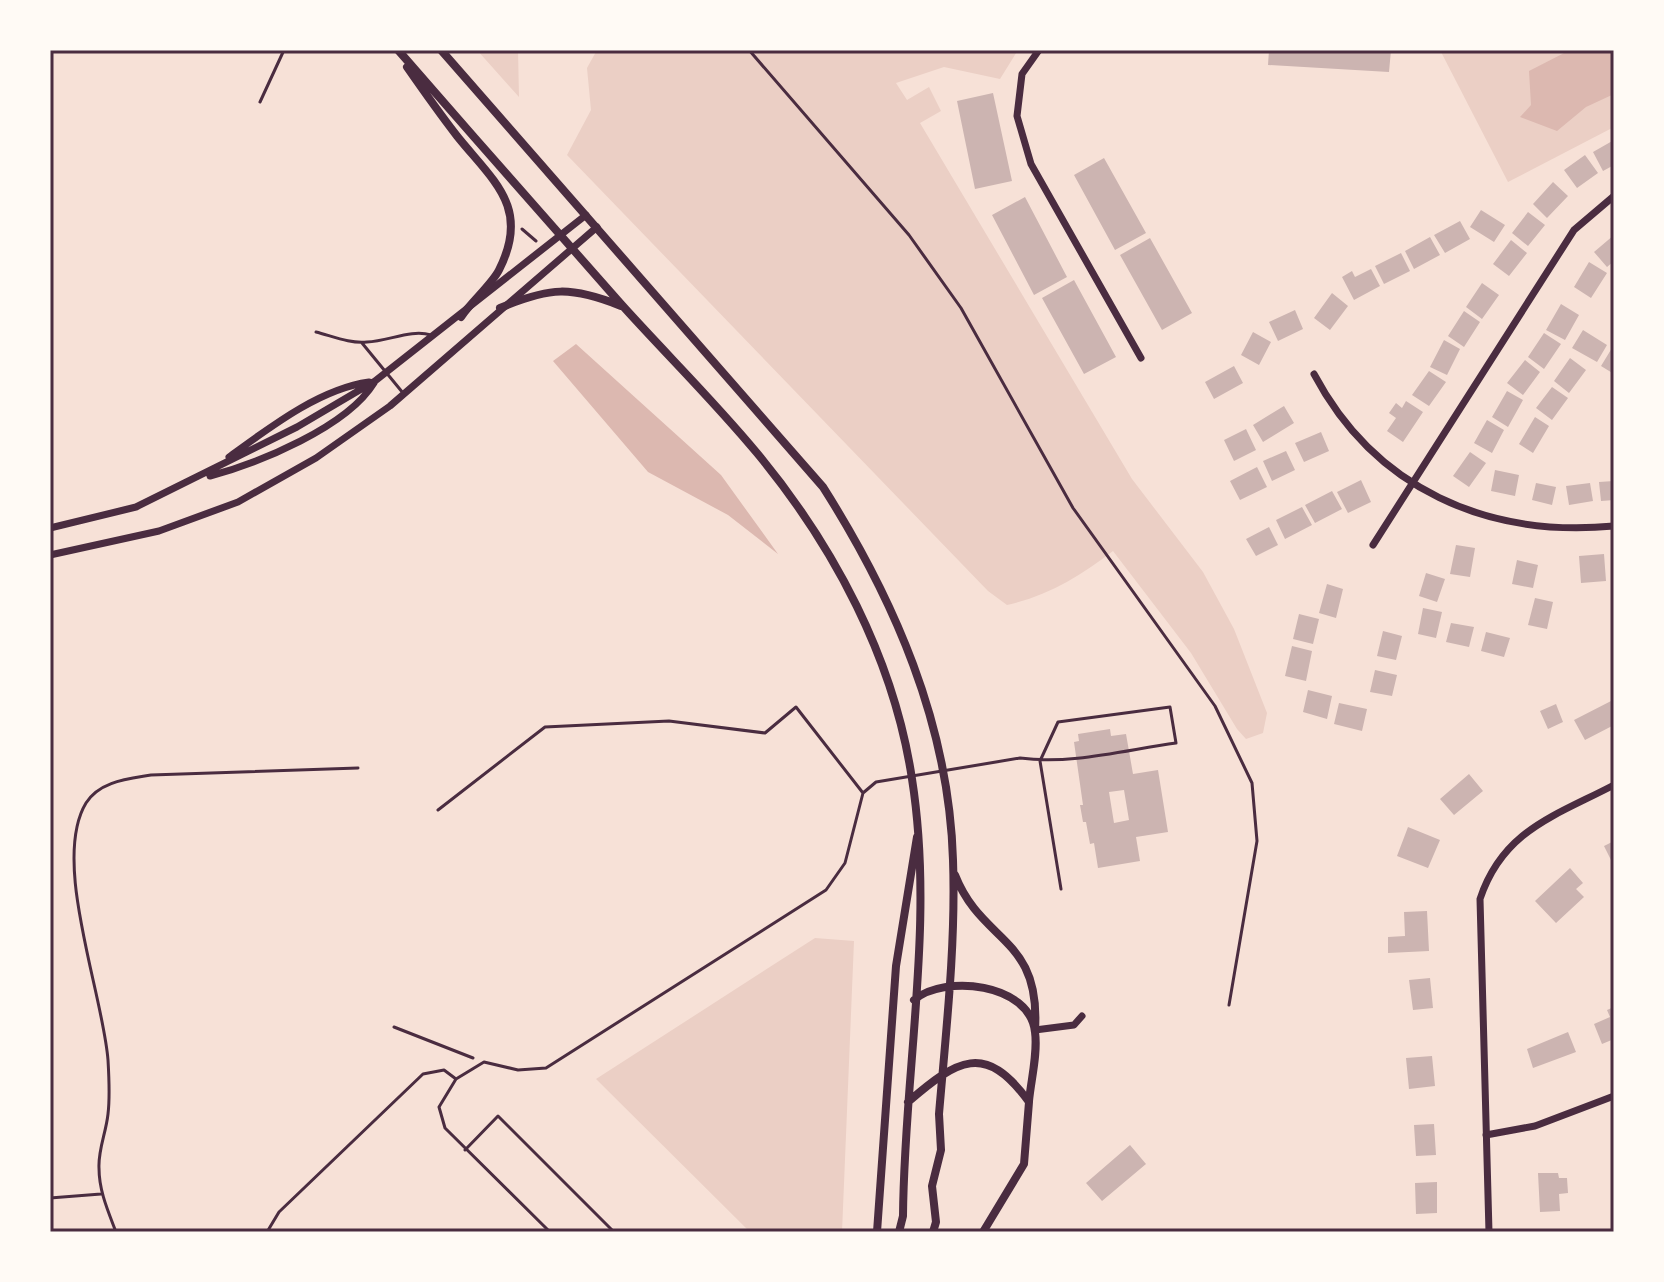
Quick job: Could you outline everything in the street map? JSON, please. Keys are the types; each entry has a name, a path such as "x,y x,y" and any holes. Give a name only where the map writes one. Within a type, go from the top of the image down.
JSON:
{"street":[{"path":"396,50 758,455 815,533 860,611 895,703 912,778 918,832 922,914 914,1000 903,1216 899,1232"},
{"path":"396,50 458,137 493,177 507,198 512,217 512,232 499,272 461,317"},
{"path":"441,50 783,437 823,487 853,533 899,624 930,715 943,772 953,870 939,1114 941,1150 932,1186 936,1222 933,1232"},
{"path":"1039,50 1022,74 1017,116 1031,164 1141,358"},
{"path":"1373,545 1574,230 1614,196"},
{"path":"50,528 136,507 198,479 375,381 461,317 586,215"},
{"path":"50,555 159,531 238,502 316,458 403,393 597,227"},
{"path":"500,308 531,295 561,291 586,292 625,308"},
{"path":"1314,374 1333,411 1350,432 1385,464 1447,503 1501,522 1545,529 1614,526"},
{"path":"198,479 235,470 304,438 363,400 375,381"},
{"path":"198,479 291,416 354,384 375,381"},
{"path":"1489,1232 1480,899 1489,871 1522,835 1614,785"},
{"path":"877,1232 896,966 910,862 918,832"},
{"path":"953,870 962,894 1025,964 1035,985 1035,1030 1024,1164 983,1232"},
{"path":"914,1000 925,991 948,987 986,989 1009,997 1023,1009 1035,1030"},
{"path":"1035,1030 1074,1025 1082,1016"},
{"path":"908,1102 943,1072 969,1062 988,1063 1008,1077 1029,1102"},
{"path":"1486,1135 1535,1126 1614,1096"}],"lane":[{"path":"260,102 284,50"},
{"path":"316,332 362,343 392,340 419,331 435,336"},
{"path":"362,343 403,393"},
{"path":"438,810 545,727 669,721 765,733 796,707 863,793"},
{"path":"550,1232 465,1150 440,1118 443,1096 456,1079 484,1062 518,1070 546,1068 826,890 845,863 863,793 876,782 1020,758 1040,761 1176,743 1170,707 1058,722 1040,761 1061,889"},
{"path":"267,1232 279,1212 423,1074 435,1069 444,1070 456,1079"},
{"path":"465,1150 498,1116 614,1232"}],"path":[{"path":"749,50 909,235 961,308 1073,508 1215,706 1252,783 1257,841 1229,1005"},
{"path":"521,229 526,229 536,241"},
{"path":"116,1232 101,1194 98,1167 108,1114 108,1059 75,876 76,832 86,804 99,789 120,780 151,775 358,768"},
{"path":"394,1027 484,1062"},
{"path":"50,1198 101,1194"}],"shaded area":[{"path":"477,50 518,50 519,97"},
{"path":"597,50 1018,50 1000,79 944,67 896,83 907,100 929,87 941,111 920,123 1132,479 1203,572 1234,629 1267,713 1263,733 1246,739 1237,729 1191,653 1113,551 1063,584 1022,601 1007,605 988,591 567,155 591,110 587,68"},
{"path":"1440,50 1614,50 1614,127 1508,182"},
{"path":"1570,50 1614,50 1614,94 1586,107 1557,131 1520,117 1531,105 1529,71"},
{"path":"576,344 721,475 778,554 728,515 648,472 553,361"},
{"path":"815,938 854,941 842,1232 750,1232 596,1079"}],"building":[{"path":"1269,50 1391,50 1389,72 1268,65"},
{"path":"993,93 1012,181 975,189 957,101"},
{"path":"1614,140 1614,165 1603,171 1593,152"},
{"path":"1585,155 1598,173 1577,188 1564,170"},
{"path":"1104,158 1146,233 1115,250 1074,175"},
{"path":"1553,182 1568,196 1547,218 1533,204"},
{"path":"1025,197 1067,277 1034,295 992,215"},
{"path":"1481,210 1505,225 1494,242 1470,227"},
{"path":"1528,212 1545,225 1528,246 1512,233"},
{"path":"1460,221 1470,239 1445,253 1434,235"},
{"path":"1614,235 1614,261 1607,267 1594,252"},
{"path":"1430,237 1440,255 1414,269 1405,251"},
{"path":"1150,238 1192,313 1162,330 1120,255"},
{"path":"1511,240 1527,253 1509,276 1493,264"},
{"path":"1401,253 1410,271 1384,284 1375,266"},
{"path":"1589,262 1607,273 1591,298 1574,287"},
{"path":"1371,269 1380,286 1354,300 1342,277 1352,271 1355,277"},
{"path":"1074,280 1116,357 1084,374 1042,298"},
{"path":"1482,283 1499,295 1482,319 1466,307"},
{"path":"1332,293 1348,306 1330,330 1314,318"},
{"path":"1561,304 1579,315 1565,340 1546,330"},
{"path":"1295,310 1303,329 1278,341 1269,322"},
{"path":"1464,311 1480,322 1464,347 1448,336"},
{"path":"1583,330 1607,345 1597,362 1572,348"},
{"path":"1253,332 1271,342 1259,365 1241,355"},
{"path":"1544,333 1561,344 1544,369 1528,357"},
{"path":"1444,340 1460,349 1447,375 1430,367"},
{"path":"1614,349 1614,374 1601,366"},
{"path":"1570,358 1586,370 1569,393 1554,381"},
{"path":"1525,360 1540,372 1523,395 1507,383"},
{"path":"1234,366 1243,383 1214,399 1205,382"},
{"path":"1429,371 1446,382 1429,406 1412,395"},
{"path":"1552,387 1568,398 1552,420 1536,408"},
{"path":"1507,391 1523,400 1508,427 1492,417"},
{"path":"1406,401 1423,412 1403,442 1387,431 1396,418 1389,413 1396,403 1402,408"},
{"path":"1284,406 1294,423 1263,442 1253,425"},
{"path":"1535,417 1549,426 1533,453 1519,444"},
{"path":"1487,420 1504,430 1492,453 1474,443"},
{"path":"1246,429 1256,450 1234,461 1224,440"},
{"path":"1321,432 1329,451 1304,462 1295,443"},
{"path":"1286,451 1295,470 1272,481 1263,461"},
{"path":"1470,452 1486,463 1469,487 1453,476"},
{"path":"1257,467 1267,487 1240,500 1230,481"},
{"path":"1495,470 1519,475 1515,496 1491,491"},
{"path":"1361,480 1371,502 1348,513 1337,492"},
{"path":"1614,481 1614,500 1601,501 1599,482"},
{"path":"1536,483 1556,487 1552,505 1532,500"},
{"path":"1590,483 1593,501 1569,505 1566,486"},
{"path":"1332,491 1342,509 1315,523 1305,505"},
{"path":"1302,507 1312,525 1285,539 1276,520"},
{"path":"1269,527 1278,545 1256,556 1246,539"},
{"path":"1456,545 1475,548 1470,577 1450,574"},
{"path":"1604,554 1606,581 1581,583 1579,556"},
{"path":"1517,560 1538,565 1533,588 1512,584"},
{"path":"1426,573 1445,579 1437,602 1419,596"},
{"path":"1327,584 1343,589 1336,618 1319,613"},
{"path":"1535,598 1553,602 1547,629 1528,625"},
{"path":"1423,608 1442,612 1436,638 1418,634"},
{"path":"1299,614 1319,619 1313,644 1293,639"},
{"path":"1451,623 1474,627 1469,647 1446,642"},
{"path":"1383,631 1402,636 1396,660 1377,656"},
{"path":"1486,632 1510,638 1504,657 1481,651"},
{"path":"1292,646 1312,651 1306,681 1285,676"},
{"path":"1375,670 1397,675 1392,696 1370,692"},
{"path":"1308,690 1332,696 1327,719 1303,712"},
{"path":"1613,700 1614,725 1585,740 1574,720"},
{"path":"1339,703 1367,709 1362,731 1334,724"},
{"path":"1556,704 1563,722 1548,729 1540,711"},
{"path":"1110,729 1111,736 1126,734 1133,774 1158,770 1168,832 1136,837 1140,861 1098,868 1094,843 1090,844 1080,805 1083,805 1074,742 1079,741 1078,734","holes":["1124,790 1129,820 1114,823 1109,792"]},
{"path":"1469,774 1483,791 1454,815 1440,799"},
{"path":"1408,827 1440,840 1428,868 1397,856"},
{"path":"1614,841 1614,866 1604,846"},
{"path":"1570,868 1583,883 1576,889 1584,897 1556,923 1535,901"},
{"path":"1427,911 1429,951 1388,953 1388,937 1405,936 1404,912"},
{"path":"1430,978 1433,1008 1413,1010 1409,980"},
{"path":"1614,1007 1614,1039 1602,1044 1594,1024 1610,1017 1607,1010"},
{"path":"1568,1032 1576,1052 1533,1068 1527,1049"},
{"path":"1432,1056 1435,1086 1409,1089 1406,1058"},
{"path":"1434,1124 1436,1155 1416,1156 1414,1125"},
{"path":"1130,1145 1146,1164 1102,1201 1086,1183"},
{"path":"1538,1173 1558,1173 1559,1178 1567,1178 1568,1193 1559,1194 1560,1211 1540,1212"},
{"path":"1437,1182 1437,1213 1416,1214 1415,1183"}]}
